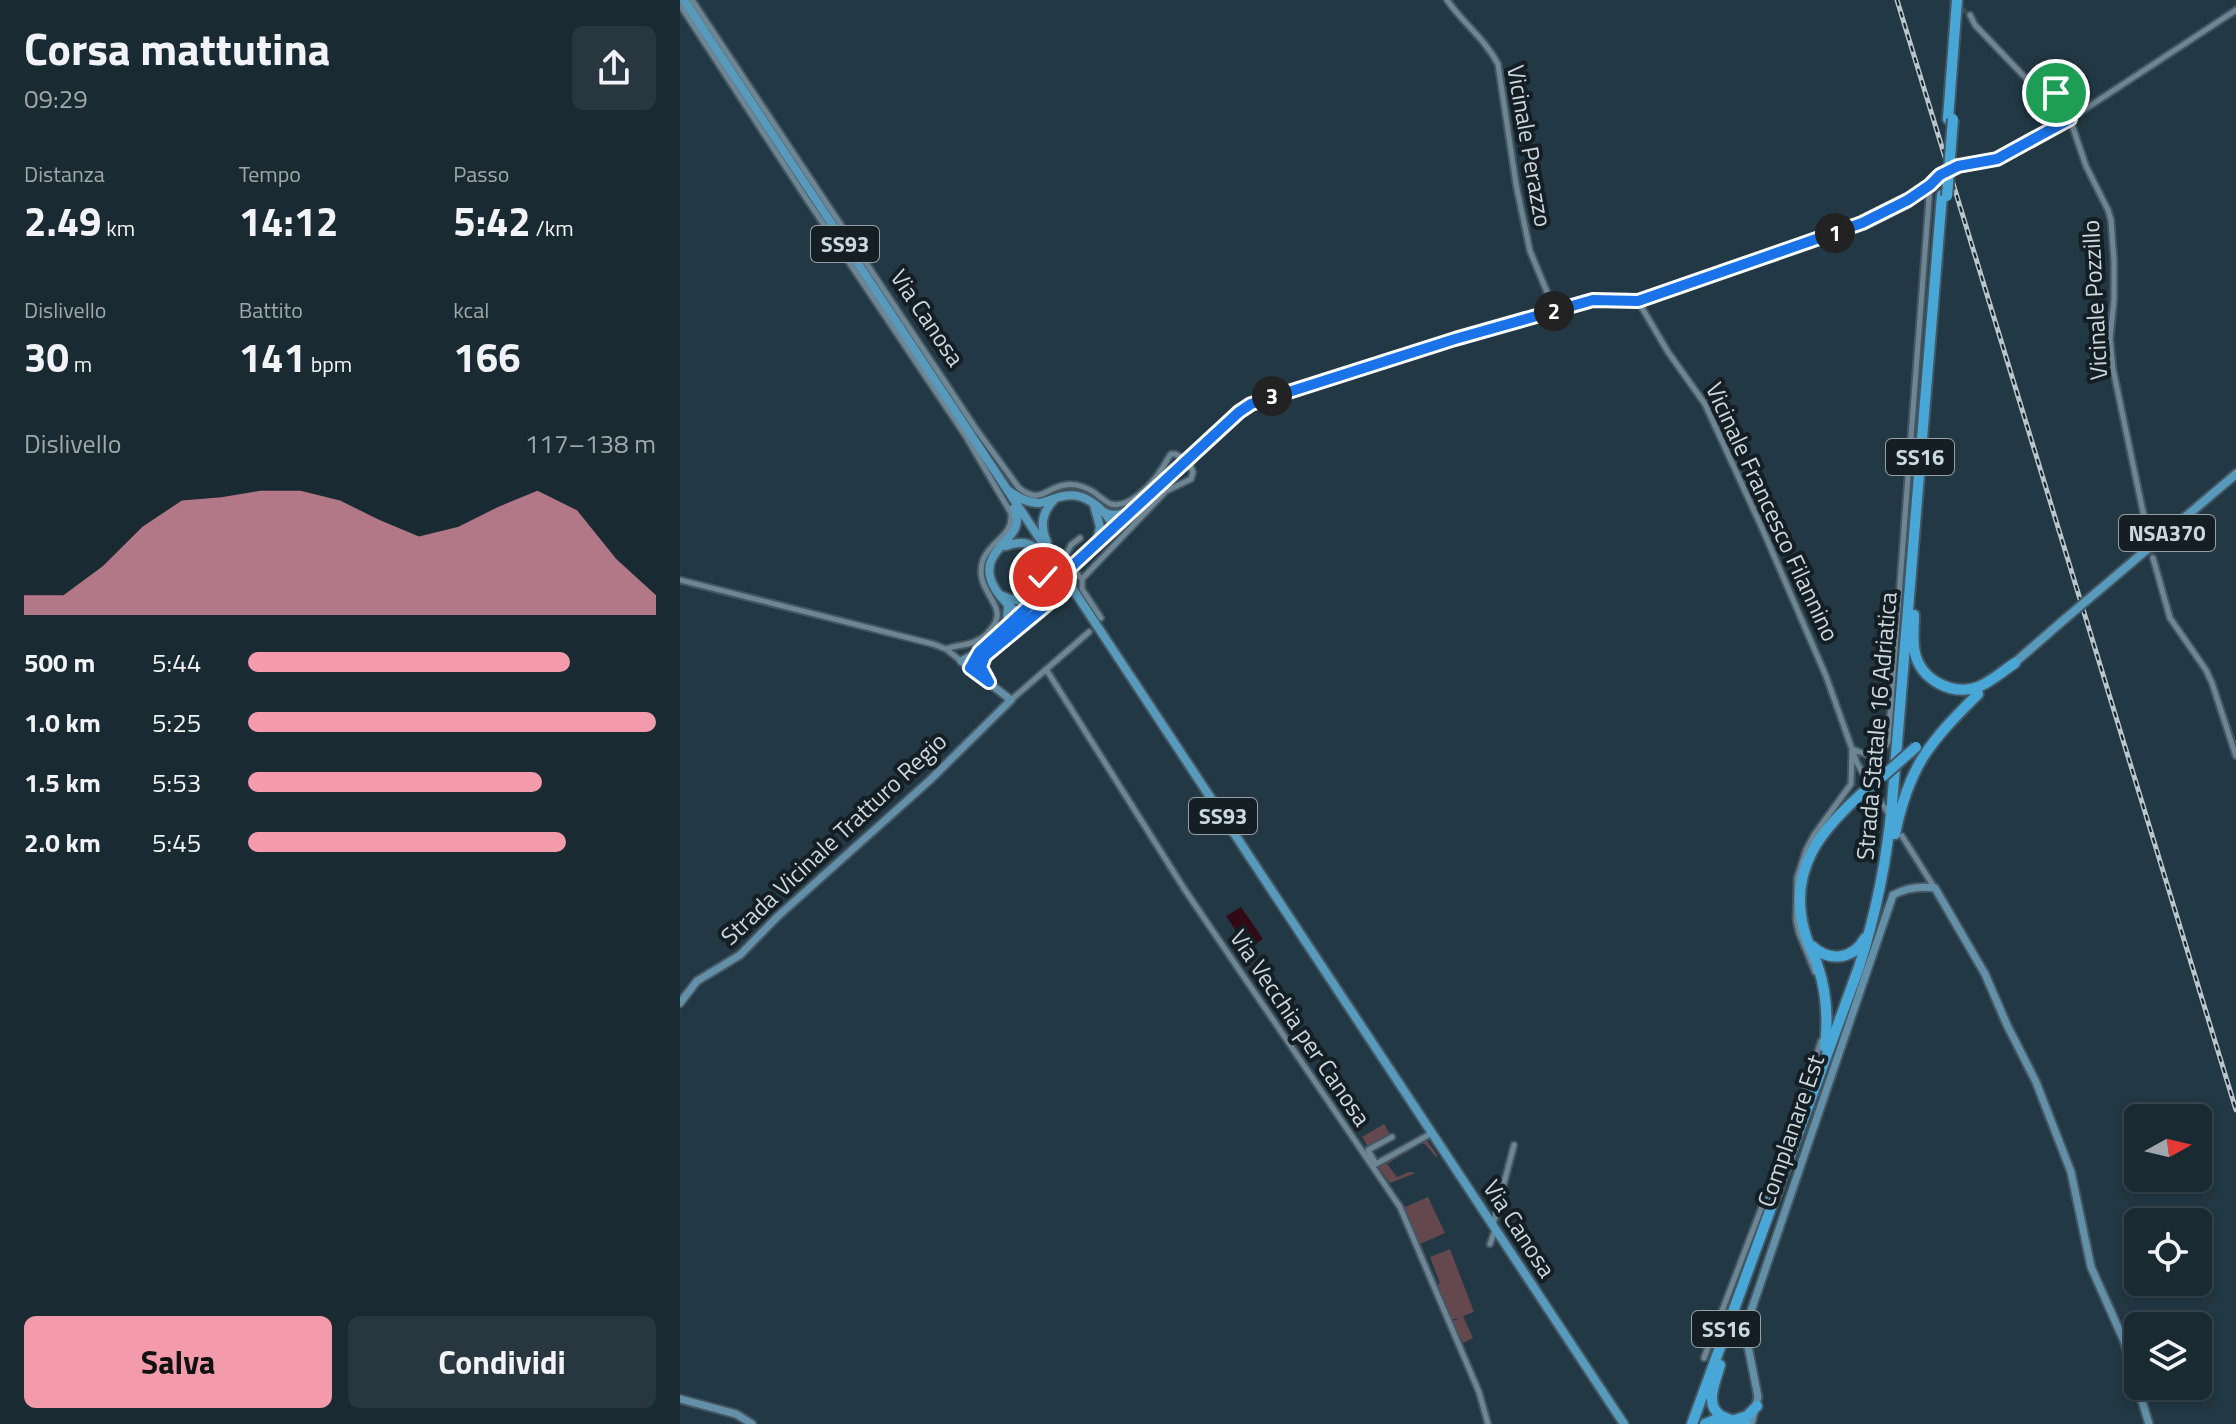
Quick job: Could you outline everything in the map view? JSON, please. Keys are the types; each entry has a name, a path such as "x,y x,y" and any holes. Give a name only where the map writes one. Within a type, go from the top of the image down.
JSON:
{"highway":[{"name":"Strada Statale 16 Adriatica","path":"1695,1424 1872,942 1885,891 1893,847 1914,598 1960,0"},
{"name":"Strada Statale 16 Adriatica","path":"1695,1424 1727,1344 1859,967 1880,890 1892,804 1944,196"},
{"name":"SS16","path":"1914,598 1915,653 1922,669 1936,682 1950,688 1972,688 2015,663"},
{"name":"SS16","path":"1893,847 1906,792 1920,760 1936,737 1978,694"},
{"name":"SS16","path":"1812,1095 1825,1046 1827,1010 1821,976 1804,928 1801,901 1802,883 1815,845 1828,826 1978,694"},
{"name":"SS16","path":"1808,941 1829,956 1852,953 1864,940 1880,890"},
{"name":"SS16","path":"1727,1344 1712,1398 1718,1414 1733,1422"},
{"path":"1733,1422 1747,1416 1757,1406"},
{"path":"1705,1424 1717,1420 1749,1424"}],"main road":[{"name":"SS93","path":"682,2 1064,575"},
{"name":"NSA370","path":"1978,694 2236,474"},
{"path":"1005,489 1029,502 1076,495 1094,505 1114,528"},
{"path":"1005,489 1017,515 1017,526 993,557 990,576 997,592 1021,615"},
{"path":"1056,498 1044,514 1042,525 1044,537 1064,575"},
{"path":"1101,514 1117,515 1134,509"},
{"path":"1096,545 1101,514"},
{"path":"999,550 1017,543 1036,546 1064,575"},
{"name":"Via Canosa","path":"1064,575 1624,1424"},
{"path":"1010,603 1037,599"},
{"path":"1001,631 1007,622 1010,603"}],"street":[{"name":"Via Canosa","path":"692,0 976,429 1019,488 1037,496 1066,485 1080,486 1111,504 1121,504 1131,500 1153,481 1171,454 1188,460"},
{"name":"Vicinale Perazzo","path":"1447,0 1490,49 1498,64 1516,184 1530,251 1555,311"},
{"name":"Via Canosa","path":"682,2 814,210 965,435 1009,508 1011,525 1007,533 989,548 981,565 983,586 998,614 990,630 975,642 946,649"},
{"path":"970,668 979,652 1001,631 1239,412 1262,399 1593,300 1638,301 1862,223 1908,200 1940,175 1958,166 1997,159 2070,119 2236,10"},
{"path":"1970,15 1975,25 2042,95 2056,93 2070,119"},
{"name":"Vicinale Pozzillo","path":"2070,119 2086,166 2111,220 2114,299 2110,339 2113,369 2147,531"},
{"path":"1704,1358 1800,1107 1821,1042 1819,988 1796,920 1795,892 1800,866 1824,818 1851,784 1852,749 1878,757 1888,742 1930,185"},
{"name":"Vicinale Francesco Filannino","path":"1638,301 1668,352 1705,404 1826,676 1857,763 1888,813"},
{"path":"1101,618 1082,589 1082,579 1166,491 1191,479 1193,472 1188,460"},
{"path":"1080,538 1071,545 1066,555 1082,579"},
{"path":"2153,558 2170,618 2206,670 2236,756"},
{"path":"989,682 981,667 985,656 1058,593 1052,579 1040,578"},
{"path":"680,580 933,644 946,649 1011,700 1089,632"},
{"path":"961,661 979,652"},
{"name":"Via Vecchia per Canosa","path":"1046,669 1185,890 1400,1207 1479,1392 1488,1424"},
{"name":"Strada Vicinale Tratturo Regio","path":"680,1003 697,981 740,955 777,917 930,780 1011,700"},
{"path":"1902,836 1985,974 2036,1082 2071,1172 2091,1267 2124,1341 2149,1424"},
{"name":"Complanare Est","path":"1749,1424 1757,1406 1757,1390 1747,1341 1748,1321 1893,895 1919,887 1935,888"},
{"path":"1403,1149 1395,1139 1368,1150 1376,1164 1432,1133"},
{"path":"1490,1244 1514,1145"},
{"path":"680,1399 736,1414 752,1424"}],"shaded area":[{"path":"1241,907 1263,939 1248,949 1226,916"},
{"path":"1384,1124 1390,1134 1368,1147 1362,1137"},
{"path":"1425,1138 1438,1156 1422,1143 1387,1164 1397,1177 1409,1172 1416,1173 1390,1183 1377,1166"},
{"path":"1428,1197 1445,1233 1420,1244 1403,1208"},
{"path":"1450,1249 1474,1312 1463,1316 1473,1338 1461,1344 1451,1322 1460,1318 1450,1320 1430,1257"}],"tunnel":[{"path":"1950,0 1970,15"},
{"path":"2147,531 2153,558"}],"railway":[{"path":"1897,0 2236,1110"}],"route":[{"path":"1043,577 1052,579 1055,583 1058,588 1058,593 981,661 989,682 970,668 979,652 1021,615 1037,599 1096,545 1188,460 1239,412 1251,404 1455,339 1593,300 1638,301 1862,223 1908,200 1940,175 1958,166 1997,159 2070,119 2056,93"}]}
